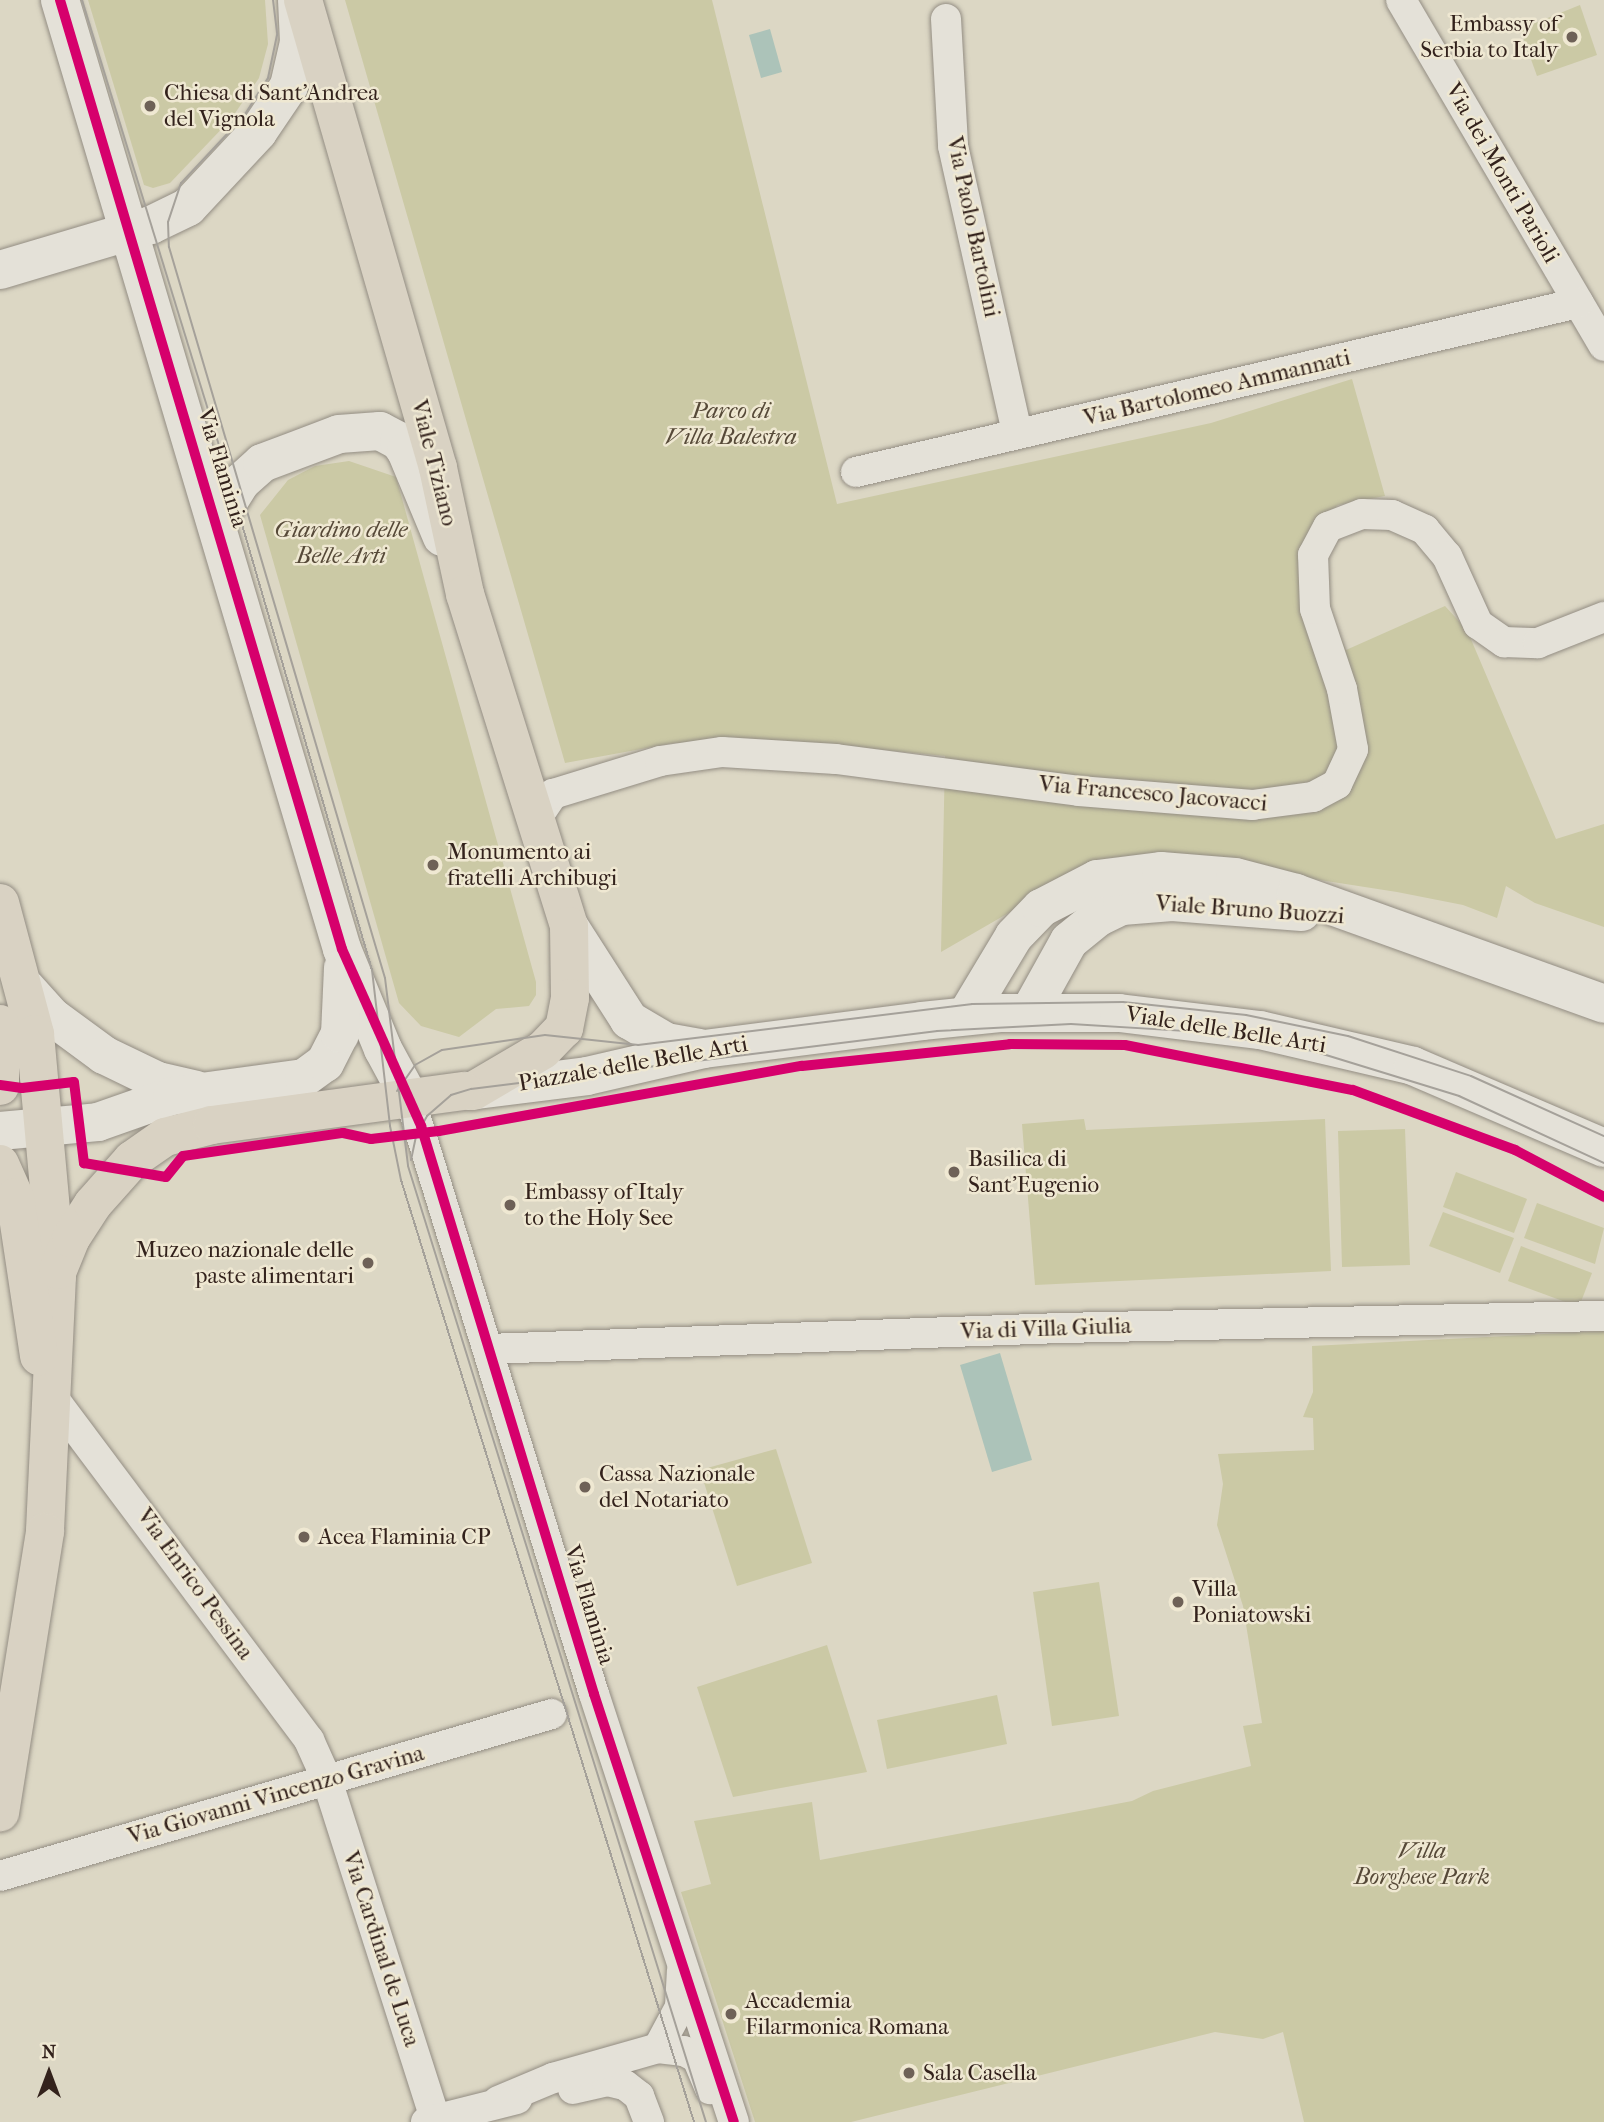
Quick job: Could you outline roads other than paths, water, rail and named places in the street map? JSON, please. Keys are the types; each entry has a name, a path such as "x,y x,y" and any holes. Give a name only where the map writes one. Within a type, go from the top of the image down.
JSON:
{"main road":[{"name":"Viale Tiziano","path":"303,0 438,468 465,594 534,822 569,926 570,998 564,1028 543,1050 468,1091"},
{"path":"0,903 26,988 46,1128 57,1276 41,1573 0,1812"},
{"path":"0,1024 0,1086"},
{"name":"Piazzale delle Belle Arti","path":"410,1098 468,1091"},
{"path":"57,1276 76,1227 132,1160 210,1108 410,1098"},
{"path":"0,1164 15,1197 33,1330 51,1395"}],"street":[{"name":"Via Flaminia","path":"60,0 217,520 342,949"},
{"path":"0,270 169,219 188,207 270,118 289,86 298,57 297,0"},
{"name":"Via dei Monti Parioli","path":"1401,0 1604,346"},
{"name":"Via Paolo Bartolini","path":"946,19 953,146 1017,433"},
{"name":"Via Bartolomeo Ammannati","path":"856,472 1578,303"},
{"path":"217,520 241,482 262,463 339,434 380,431 399,441 411,459 465,594"},
{"name":"Via Francesco Jacovacci","path":"534,822 553,794 660,761 722,752 824,758 1079,791 1252,805 1313,797 1336,784 1353,749 1345,699 1315,610 1313,555 1328,527 1362,514 1392,515 1425,530 1447,556 1478,624 1504,642 1538,643 1604,617"},
{"name":"Viale Bruno Buozzi","path":"966,1016 1002,953 1031,916 1070,890 1113,874 1161,871 1235,877 1296,893 1356,917 1604,1004"},
{"name":"Viale Bruno Buozzi","path":"1030,1013 1069,941 1097,918 1122,906 1172,902 1356,917"},
{"name":"Viale Tiziano","path":"569,926 629,1020 666,1042 705,1049"},
{"path":"342,949 383,1049 410,1098"},
{"path":"0,1131 98,1122 172,1096 210,1108 292,1082 326,1063 344,1016 342,949"},
{"path":"26,988 63,1026 119,1063 169,1085 210,1108"},
{"name":"Viale delle Belle Arti","path":"772,1040 966,1016 1030,1013 1173,1017 1292,1036 1441,1075 1604,1148"},
{"name":"Piazzale delle Belle Arti","path":"468,1091 587,1076 705,1049 772,1040"},
{"name":"Viale delle Belle Arti","path":"1386,1059 1493,1072 1604,1117"},
{"name":"Via Flaminia","path":"410,1098 680,1960 734,2122"},
{"name":"Via di Villa Giulia","path":"488,1349 1048,1328 1604,1316"},
{"name":"Via Enrico Pessina","path":"51,1395 304,1732 327,1780"},
{"name":"Via Giovanni Vincenzo Gravina","path":"0,1876 552,1714"},
{"name":"Via Cardinal de Luca","path":"327,1780 430,2121"},
{"path":"658,2048 680,2007 680,1960"},
{"path":"430,2121 498,2101 608,2061 658,2048 684,2051 697,2058 722,2122"},
{"path":"608,2061 631,2060 645,2068 658,2122"},
{"path":"498,2101 617,2081 637,2094 649,2122"}],"tram line":[{"path":"82,0 220,449 372,970 390,1126 401,1180 694,2122"},
{"path":"273,0 277,35 268,78 244,116 181,183 168,222 169,247 385,978 408,1166 706,2122"},
{"path":"397,1091 415,1065 442,1050 545,1035 638,1045 972,1004 1123,1002 1246,1015 1348,1036 1471,1076 1604,1136"},
{"path":"411,1160 416,1136 427,1116 451,1095 471,1089 937,1031 1071,1024 1200,1032 1313,1051 1459,1096 1604,1163"}],"place":[{"name":"Embassy of Serbia to Italy","path":"1572,37"},
{"name":"Chiesa di Sant'Andrea del Vignola","path":"150,106"},
{"name":"Monumento ai fratelli Archibugi","path":"433,865"},
{"name":"Basilica di Sant'Eugenio","path":"954,1172"},
{"name":"Embassy of Italy to the Holy See","path":"510,1205"},
{"name":"Muzeo nazionale delle paste alimentari","path":"368,1263"},
{"name":"Cassa Nazionale del Notariato","path":"585,1487"},
{"name":"Acea Flaminia CP","path":"304,1537"},
{"name":"Villa Poniatowski","path":"1178,1602"},
{"name":"Accademia Filarmonica Romana","path":"731,2014"},
{"name":"Sala Casella","path":"909,2073"}],"park label":[{"name":"Parco di Villa Balestra","path":"731,424"},
{"name":"Giardino delle Belle Arti","path":"341,543"},
{"name":"Villa Borghese Park","path":"1422,1864"}]}
